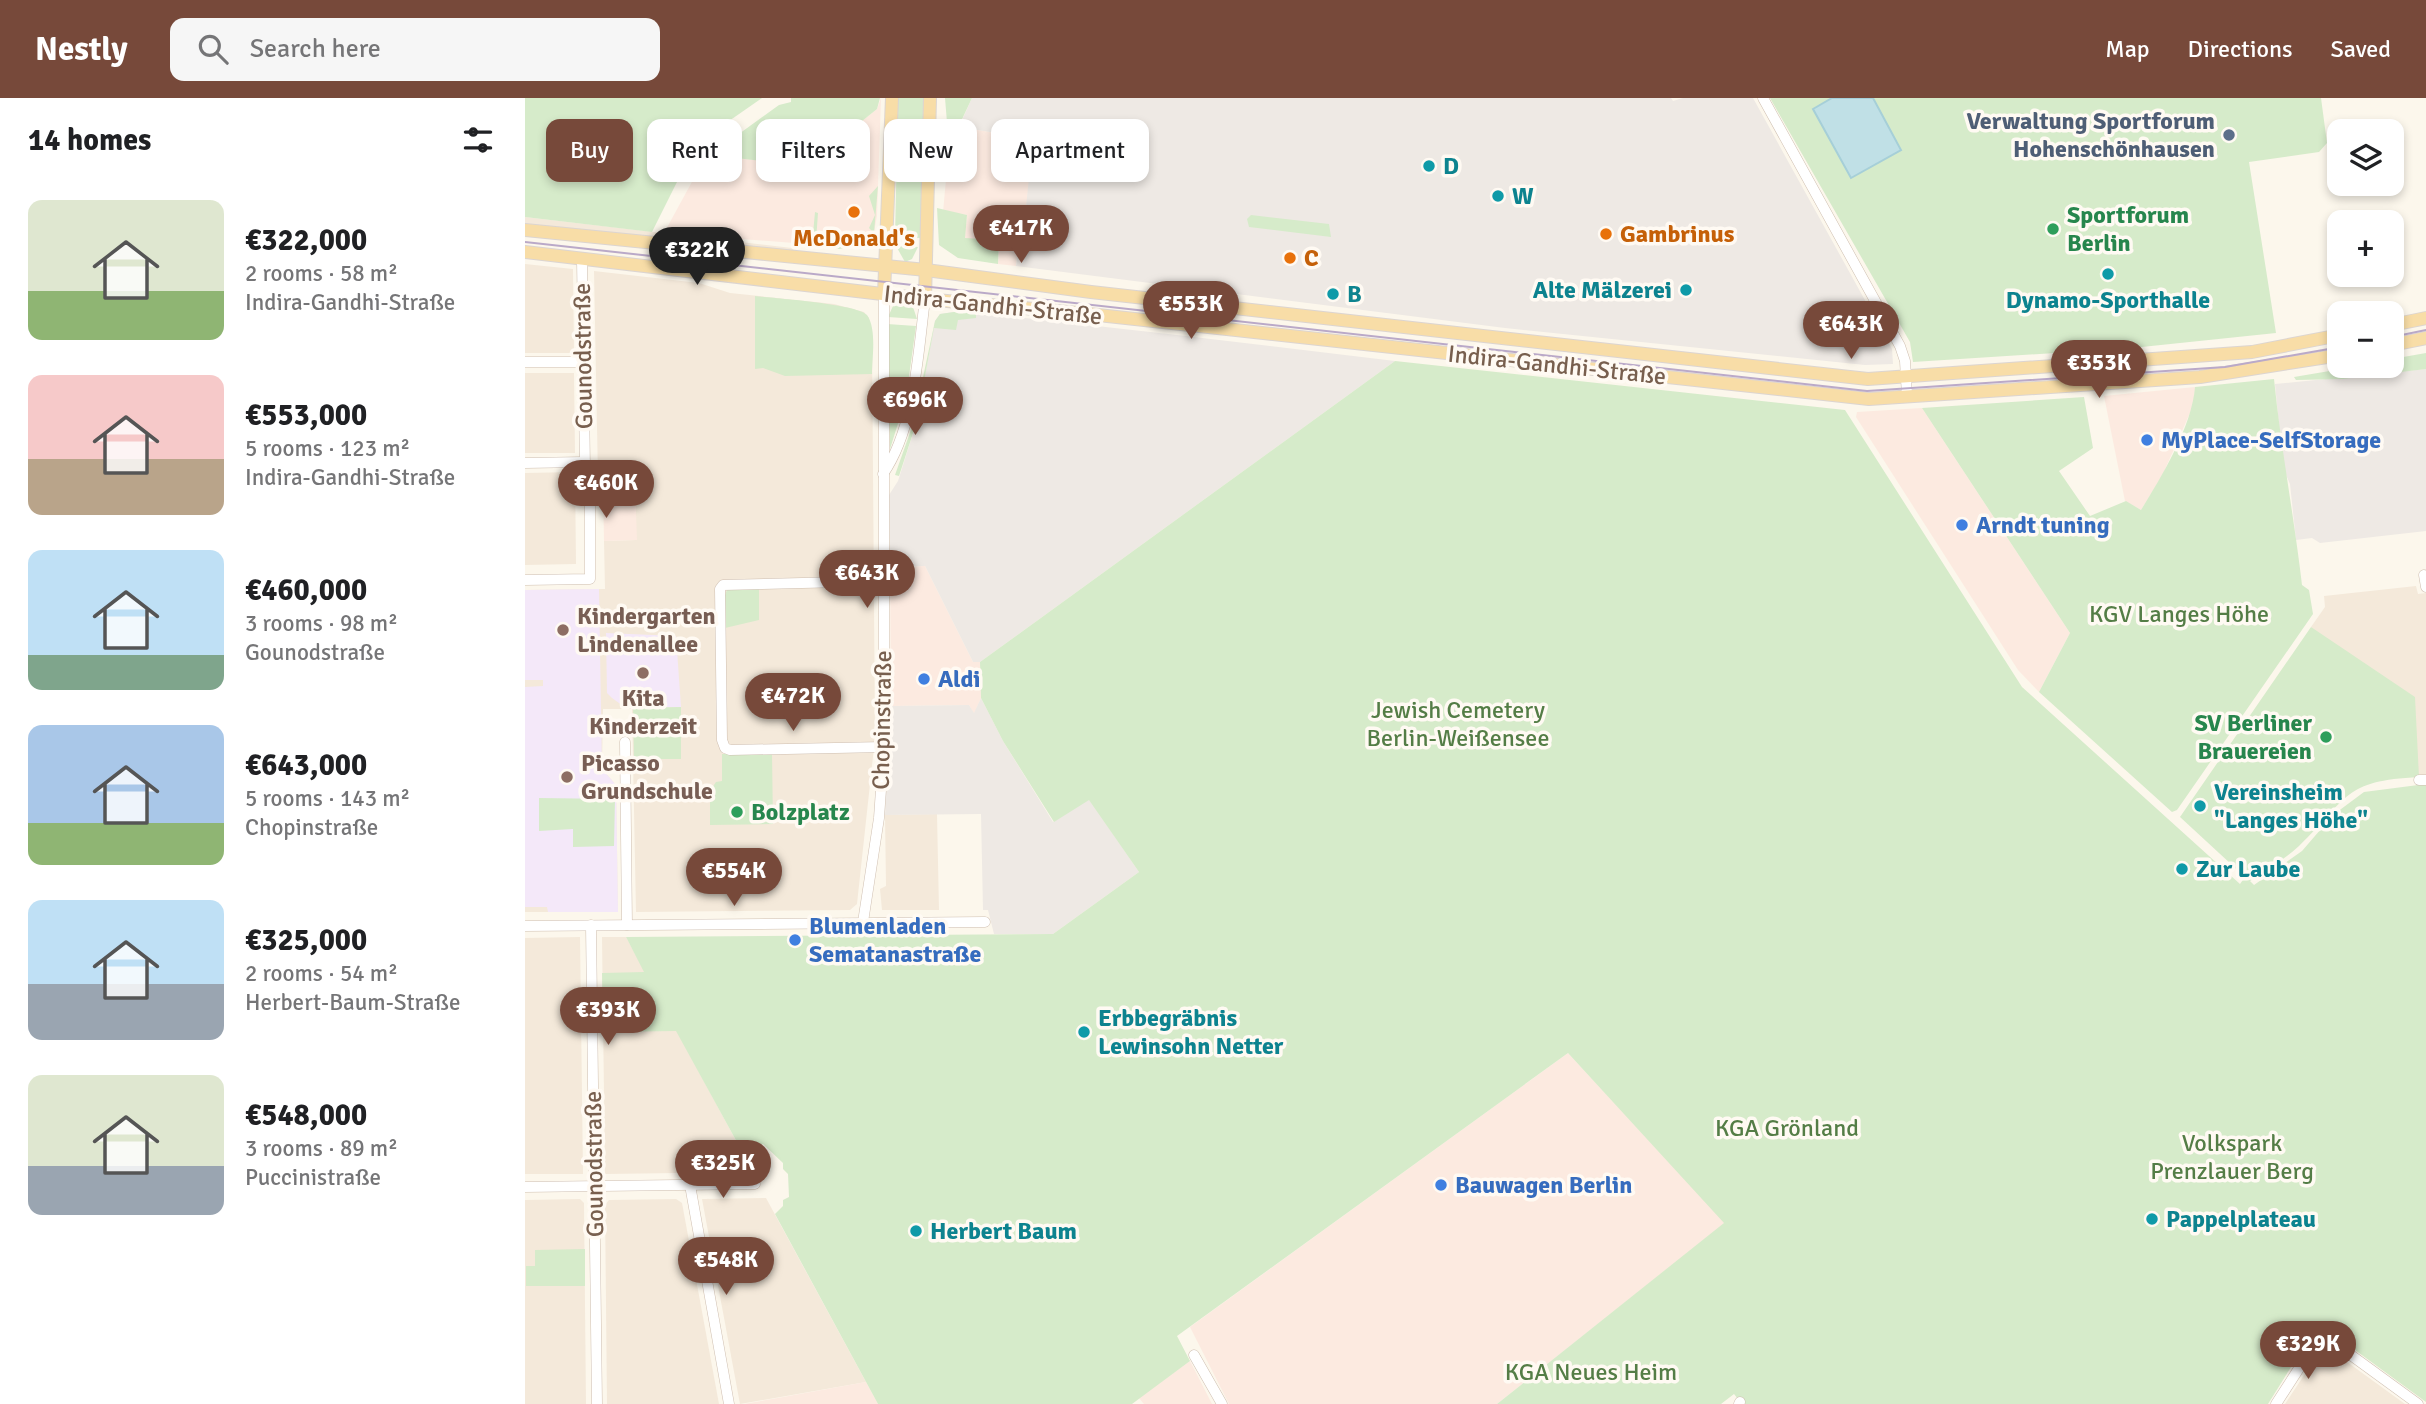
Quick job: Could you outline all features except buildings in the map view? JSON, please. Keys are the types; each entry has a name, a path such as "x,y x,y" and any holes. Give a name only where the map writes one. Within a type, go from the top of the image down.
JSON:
{"main road":[{"path":"884,294 892,98"},
{"path":"925,299 930,98"},
{"name":"Indira-Gandhi-Straße","path":"525,230 926,270 1091,292 1868,379 2252,352 2327,338"},
{"name":"Indira-Gandhi-Straße","path":"525,252 925,299 1089,314 1837,397 1907,396 2226,374 2327,357"},
{"path":"1089,314 1091,292"},
{"path":"2404,323 2426,318"},
{"path":"2404,343 2426,338"},
{"path":"2223,354 2226,374"},
{"path":"2050,367 2052,387"}],"street":[{"path":"1763,98 1900,346 1907,396"},
{"name":"Gounodstraße","path":"525,580 590,579 590,481 585,462 582,259"},
{"name":"Chopinstraße","path":"863,922 879,818 884,747 884,294"},
{"name":"Chopinstraße","path":"883,475 891,463 909,407 925,299"},
{"path":"525,362 583,362"},
{"path":"525,463 585,462"},
{"path":"2424,575 2426,587"},
{"path":"883,580 723,585 722,729 725,748 730,750 884,747"},
{"path":"625,742 627,925"},
{"path":"525,926 985,922"},
{"name":"Gounodstraße","path":"591,925 597,1404"},
{"path":"525,1187 755,1184"},
{"path":"690,1185 729,1404"},
{"path":"2277,1404 2321,1339 2333,1342 2417,1404"},
{"path":"1194,1355 1222,1404"}],"shaded area":[{"path":"881,98 877,216 872,243 846,247 664,233 692,182 742,182 742,158 756,160 756,182 870,182 870,119 864,119 877,109"},
{"path":"972,98 1671,98 1673,101 1683,98 1753,98 1892,349 1893,364 1865,365 1505,328 1016,266 1029,182 1149,182 1149,119 991,119 991,132 977,130 977,119 963,119"},
{"path":"977,130 991,132 991,182 1029,182 1016,266 998,264 999,250 964,246 967,215 943,212 946,182 977,182"},
{"path":"525,217 792,248 797,246 794,254 525,226"},
{"path":"525,264 573,269 574,353 525,353"},
{"path":"594,271 699,283 730,293 834,304 864,312 869,318 872,337 875,738 857,904 850,910 636,912 632,709 603,709 602,769 616,785 618,912 525,912 525,590 605,589 604,541 636,540 635,483 603,483 603,478 598,478"},
{"path":"961,311 1395,361 980,662 973,662 925,566 890,567 889,495 898,481 916,424 935,321 940,314"},
{"path":"2426,369 2426,531 2320,543 2312,538 2296,540 2290,484 2283,468 2275,384 2335,378 2404,378 2404,371"},
{"path":"525,373 574,373 575,453 525,453"},
{"path":"2195,387 2194,404 2162,476 2141,510 2125,501 2104,396"},
{"name":"Arndt tuning","path":"1922,408 2070,633 2039,692 2018,670 1856,417 1857,412"},
{"path":"575,472 576,564 525,565 525,473"},
{"path":"635,482 637,540 604,541 603,483"},
{"path":"925,566 973,662 980,662 981,698 974,714 969,705 891,706 890,567"},
{"path":"2416,586 2418,594 2426,593 2426,777 2419,777 2311,627 2325,607 2324,596"},
{"name":"Picasso Grundschule","path":"599,589 602,769 616,785 618,912 548,912 547,907 525,907 525,687 543,686 543,680 525,680 525,590"},
{"name":"Kita Kinderzeit","path":"606,633 676,636 681,707 626,708 612,698 607,693"},
{"path":"981,698 1003,741 1053,822 1089,799 1139,872 1053,934 994,934 988,910 983,910 981,814 885,815 891,706 969,705 974,713"},
{"path":"937,814 939,910 882,910 880,889 886,886 885,815"},
{"path":"580,937 583,1174 525,1174 525,938"},
{"path":"602,937 626,937 753,1172 605,1174"},
{"path":"1568,1053 1725,1223 1497,1404 1229,1404 1190,1327"},
{"path":"766,1198 866,1382 740,1404 702,1199"},
{"path":"580,1199 584,1203 586,1404 525,1404 525,1200"},
{"path":"676,1199 682,1203 719,1404 607,1404 605,1205 609,1200"},
{"path":"2325,1346 2405,1404 2285,1404"},
{"path":"1190,1361 1212,1404 1144,1404 1139,1398"},
{"path":"866,1382 878,1404 744,1404 772,1399"}],"green space":[{"path":"525,98 762,98 732,119 647,119 647,182 677,182 652,232 525,217"},
{"path":"791,98 880,98 877,109 865,119 760,119 779,105 791,102"},
{"path":"898,98 925,98 924,119 898,119"},
{"path":"945,98 972,98 962,119 947,119"},
{"name":"Sportforum Berlin","path":"1770,98 2321,98 2327,143 2319,152 2249,162 2276,333 2132,348 1913,362 1910,342"},
{"path":"756,122 756,160 742,159 742,132"},
{"path":"896,182 923,182 921,238 895,237"},
{"path":"878,186 874,233 869,228 875,215 869,196"},
{"path":"937,208 967,215 965,238 999,240 998,264 958,258 939,245"},
{"path":"815,212 818,213 816,241 848,245 850,238 861,237 860,245 839,249 812,245"},
{"path":"1251,215 1329,224 1331,237 1249,227 1247,219"},
{"path":"896,246 918,247 912,259 905,262"},
{"path":"755,296 832,305 867,315 873,336 872,374 785,376 763,368 755,369"},
{"path":"901,303 913,307 917,319 888,317 893,306"},
{"path":"961,311 976,313 976,318 958,320 956,330 934,328 916,424 899,476 895,475 913,424 935,321 940,314"},
{"path":"887,324 916,326 906,398 890,449"},
{"path":"2426,353 2426,369 2404,372 2404,357"},
{"path":"1395,361 1845,410 2022,687 2240,884 2245,877 2180,817 2311,627 2415,697 2419,777 2375,783 2349,795 2294,851 2250,881 2254,885 2302,851 2333,815 2364,792 2426,784 2426,1402 2329,1331 2320,1330 2311,1335 2268,1404 1742,1404 1734,1394 1721,1404 1497,1404 1724,1223 1568,1053 1177,1336 1190,1361 1132,1404 878,1404 775,1214 783,1206 783,1200 789,1197 788,1174 783,1169 783,1163 763,1144 744,1155 676,1031 603,1032 602,973 644,972 626,937 1053,934 1139,872 1089,800 1054,822 1003,741 981,698 980,662"},
{"path":"2327,371 2327,378 2350,378 2296,380 2294,377"},
{"name":"KGV Langes Höhe","path":"2274,379 2302,585 2309,590 2313,614 2177,810 2172,812 2039,692 2070,633 1922,408 2084,397 2093,448 2059,471 2090,516 2126,501 2141,510 2182,434 2195,387"},
{"path":"759,585 759,620 725,628 724,598 727,590"},
{"path":"681,707 681,759 634,759 633,708"},
{"path":"772,753 773,824 710,825 710,791 716,782 722,781 722,754"},
{"path":"539,798 615,799 614,846 573,847 573,829 539,831"},
{"path":"585,1249 585,1286 526,1286 526,1266 535,1266 535,1250"}],"water":[{"path":"1832,98 1873,98 1901,150 1851,178 1813,109"}],"tram line":[{"path":"525,242 1867,391 2225,367 2327,349"},
{"path":"2404,335 2426,330"}],"place":[{"name":"Verwaltung Sportforum Hohenschönhausen","path":"2229,135"},
{"name":"D","path":"1429,166"},
{"name":"W","path":"1498,196"},
{"name":"McDonald's","path":"854,212"},
{"name":"Sportforum Berlin","path":"2053,229"},
{"name":"Gambrinus","path":"1606,234"},
{"name":"C","path":"1290,258"},
{"name":"Dynamo-Sporthalle","path":"2108,274"},
{"name":"Alte Mälzerei","path":"1686,290"},
{"name":"B","path":"1333,294"},
{"name":"MyPlace-SelfStorage","path":"2147,440"},
{"name":"Arndt tuning","path":"1962,525"},
{"name":"Kindergarten Lindenallee","path":"563,630"},
{"name":"Kita Kinderzeit","path":"643,673"},
{"name":"Aldi","path":"924,679"},
{"name":"SV Berliner Brauereien","path":"2326,737"},
{"name":"Picasso Grundschule","path":"567,777"},
{"name":"Vereinsheim \"Langes Höhe\"","path":"2200,806"},
{"name":"Bolzplatz","path":"737,812"},
{"name":"Zur Laube","path":"2182,869"},
{"name":"Blumenladen Sematanastraße","path":"795,940"},
{"name":"Erbbegräbnis Lewinsohn Netter","path":"1084,1032"},
{"name":"Bauwagen Berlin","path":"1441,1185"},
{"name":"Pappelplateau","path":"2152,1219"},
{"name":"Herbert Baum","path":"916,1231"}],"park label":[{"name":"Jewish Cemetery Berlin-Weißensee","path":"1458,724"},
{"name":"KGA Grönland","path":"1787,1128"},
{"name":"Volkspark Prenzlauer Berg","path":"2232,1157"},
{"name":"KGA Neues Heim","path":"1591,1372"}]}
